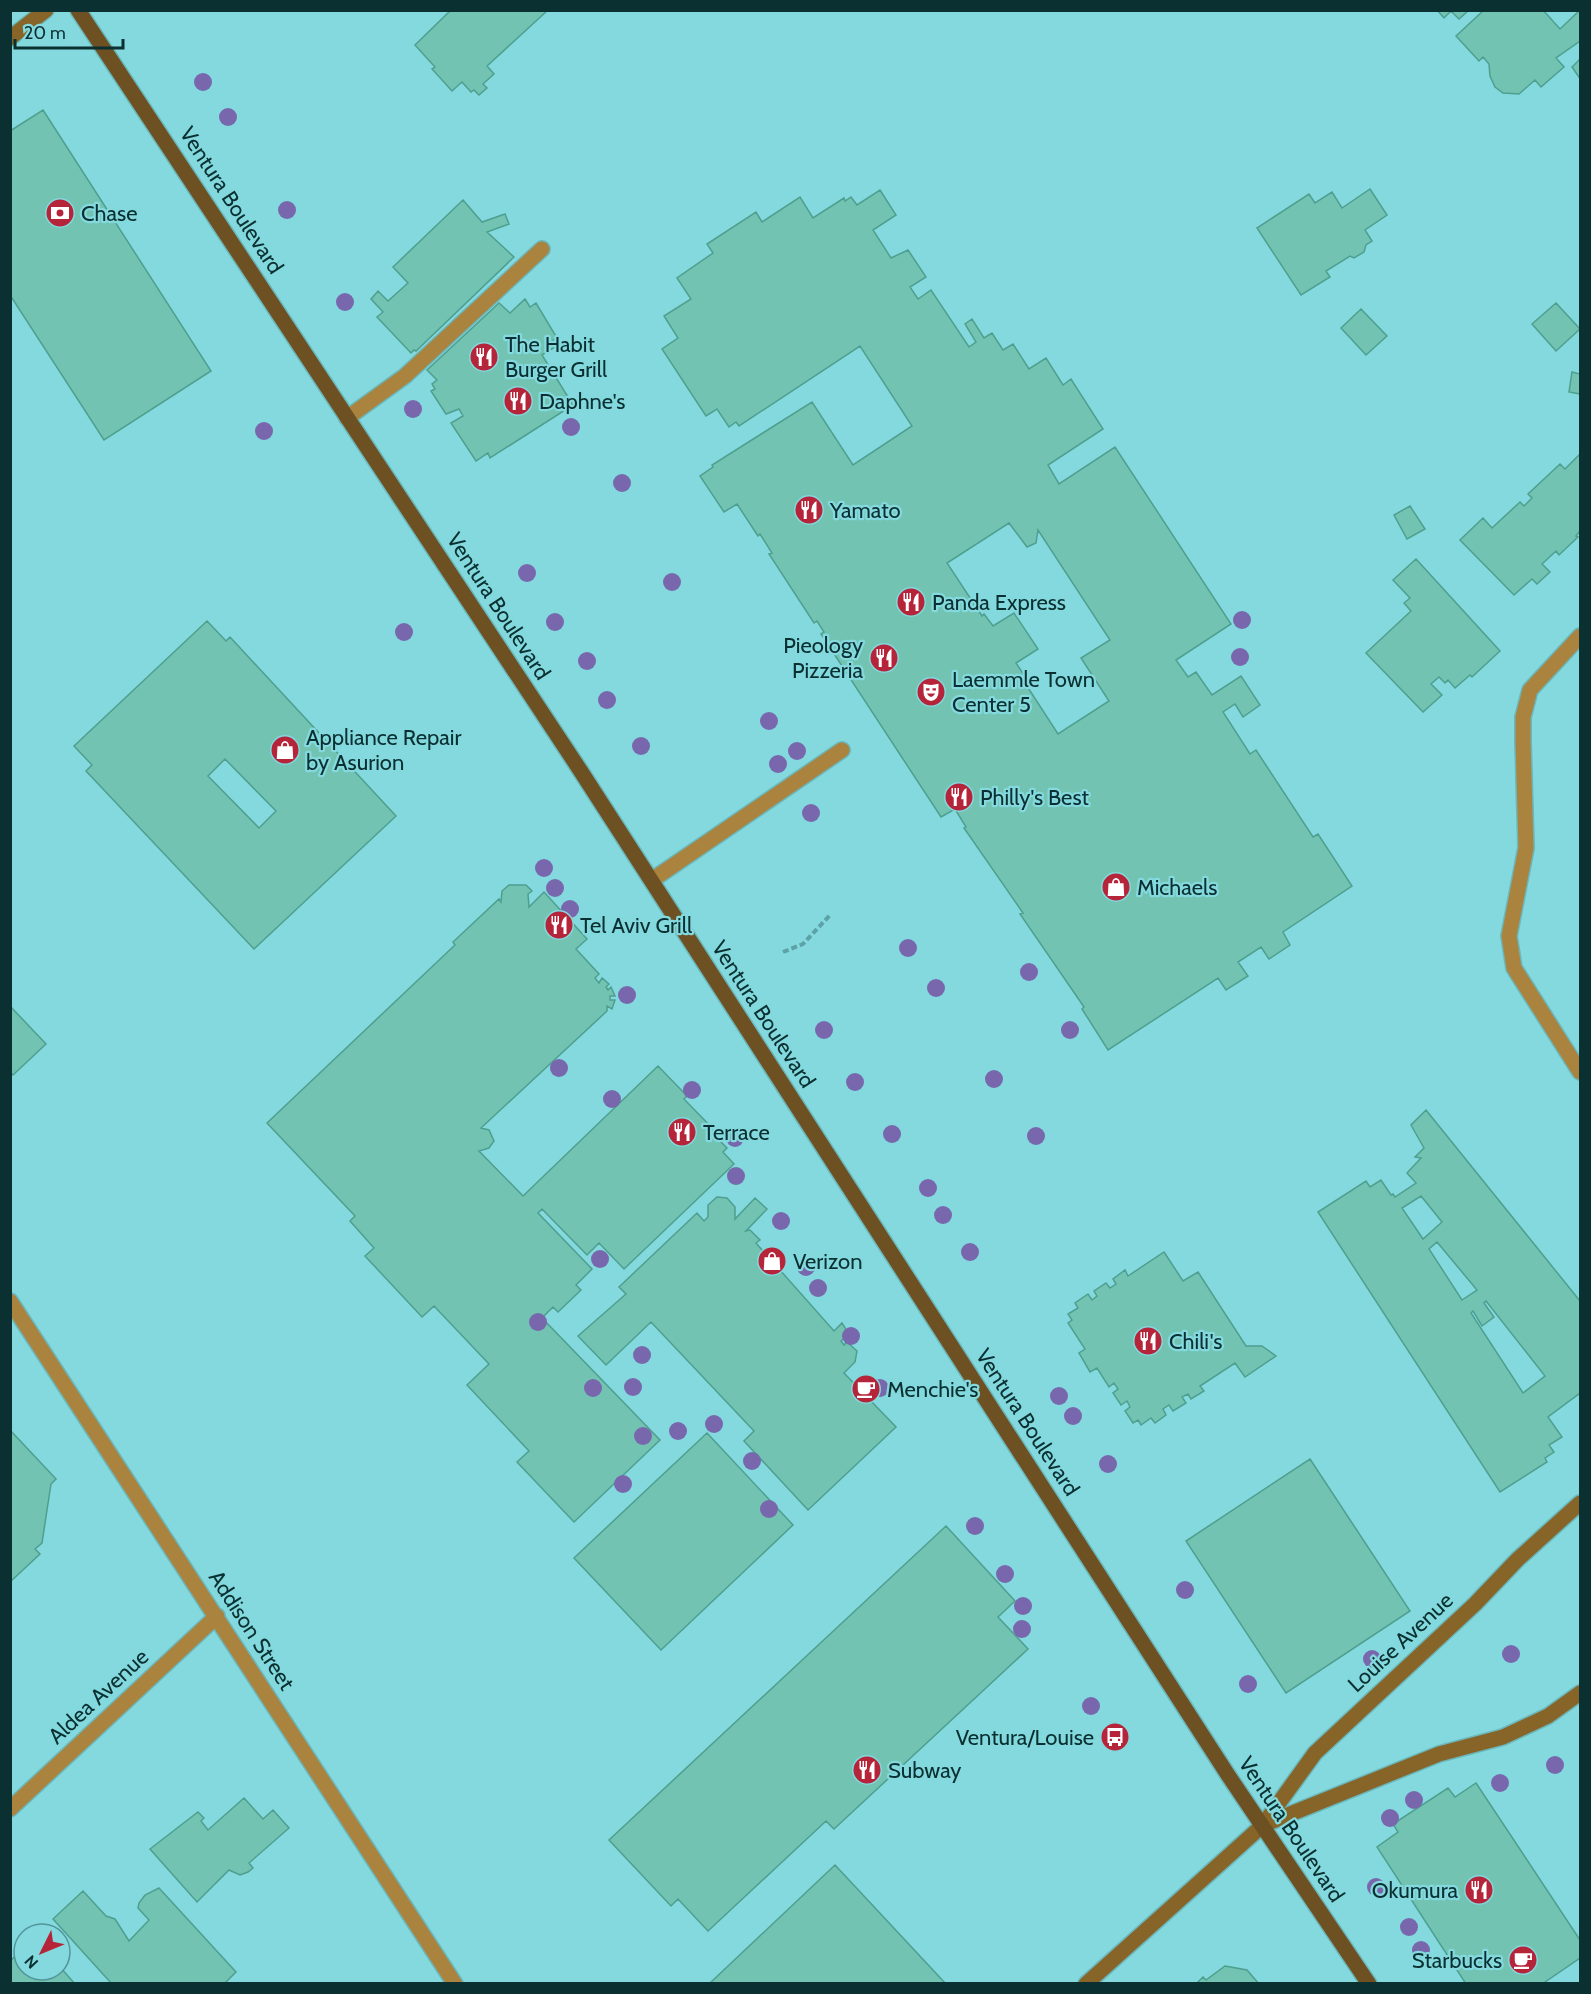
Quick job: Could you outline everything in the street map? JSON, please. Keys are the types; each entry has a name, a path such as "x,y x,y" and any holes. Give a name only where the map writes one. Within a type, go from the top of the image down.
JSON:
{"main road":[{"name":"Ventura Boulevard","path":"78,10 651,880 1263,1825 1369,1983"}],"street":[{"path":"10,38 46,10"},
{"path":"347,418 405,376 542,249"},
{"path":"1581,636 1530,690 1523,717 1526,848 1509,936 1514,968 1581,1072"},
{"path":"651,880 842,750"},
{"name":"Addison Street","path":"10,1301 455,1983"},
{"name":"Louise Avenue","path":"1086,1983 1263,1825 1315,1753 1475,1604 1518,1558 1581,1503"},
{"name":"Aldea Avenue","path":"10,1809 217,1616"},
{"name":"Louise Avenue","path":"1263,1825 1439,1754 1503,1737 1548,1716 1581,1693"}],"path":[{"path":"783,952 803,944 831,914"}],"building":[{"path":"451,10 548,10 487,66 494,74 483,84 487,88 479,95 474,90 471,92 462,82 452,91 415,45"},
{"path":"1437,10 1469,10 1459,19 1451,11 1444,18"},
{"path":"1484,10 1543,10 1560,29 1580,10 1580,41 1556,58 1564,67 1541,87 1535,80 1519,94 1503,93 1495,87 1490,76 1489,64 1483,57 1479,61 1456,36"},
{"path":"1580,59 1580,76 1579,77 1572,67"},
{"name":"Chase","path":"43,110 211,371 104,440 10,295 10,131"},
{"path":"1370,189 1387,215 1365,230 1372,241 1366,245 1364,252 1354,258 1350,256 1326,271 1330,277 1301,295 1257,228 1309,194 1315,203 1332,192 1342,208"},
{"path":"880,190 896,215 873,230 891,258 908,250 926,277 910,287 918,299 931,290 969,347 976,342 965,324 972,319 984,338 992,333 1003,350 1013,344 1029,369 1046,358 1063,385 1071,379 1103,429 1048,465 1059,484 1115,447 1231,624 1176,660 1188,677 1196,672 1212,695 1241,676 1260,705 1243,717 1235,704 1223,712 1250,754 1256,750 1313,837 1318,834 1352,886 1283,932 1290,945 1269,959 1261,947 1238,962 1248,976 1226,990 1218,978 1108,1050 1082,1009 1084,1007 1020,914 1023,913 964,828 966,827 955,809 941,817 821,634 824,632 817,621 814,623 769,554 772,553 760,534 758,536 737,504 724,512 700,476 713,467 712,465 812,402 853,465 912,426 860,346 739,426 736,422 729,427 717,409 706,416 662,349 678,338 664,316 691,299 677,278 713,253 707,244 756,212 762,222 800,197 813,218 844,198 845,201 851,197 857,205","holes":["1009,523 1027,547 1036,543 1038,530 1110,640 1081,658 1109,701 1058,734 1023,680 1026,678 1016,663 1038,649 1014,613 993,626 984,614 982,616 947,563"]},
{"path":"463,200 482,222 505,214 509,224 487,232 514,257 416,351 411,353 377,317 383,312 371,299 378,291 388,301 408,283 393,267"},
{"path":"525,299 530,307 536,303 557,338 552,341 555,347 542,355 573,405 490,458 488,453 476,461 451,423 463,416 459,409 446,414 431,391 435,389 432,384 437,380 427,370 499,303 510,313"},
{"path":"1556,303 1580,329 1556,351 1532,324"},
{"path":"1361,309 1387,336 1366,355 1341,328"},
{"path":"1572,372 1580,374 1580,394 1569,392"},
{"path":"1580,454 1580,531 1576,536 1578,537 1559,555 1556,551 1542,564 1550,572 1537,584 1532,579 1514,595 1460,540 1483,518 1492,528 1520,502 1524,506 1532,498 1528,494 1560,464 1565,469"},
{"path":"1410,506 1425,529 1407,539 1394,515"},
{"path":"1416,559 1500,651 1472,677 1470,675 1455,688 1448,680 1445,683 1439,677 1431,684 1442,695 1423,712 1366,653 1411,611 1404,603 1410,598 1393,580"},
{"path":"207,621 226,641 230,637 396,816 254,949 86,771 92,765 74,746","holes":["225,759 276,811 259,828 208,776"]},
{"path":"509,885 526,885 532,891 528,894 529,907 544,892 587,939 576,949 599,974 595,978 599,983 602,978 609,984 606,987 608,990 611,987 615,996 610,996 610,1000 615,1000 612,1009 607,1006 607,1011 481,1128 489,1130 494,1141 489,1148 479,1151 523,1196 658,1066 687,1096 684,1099 718,1134 716,1137 727,1148 723,1152 734,1164 624,1269 599,1243 587,1255 542,1209 538,1213 592,1269 576,1285 581,1290 558,1312 553,1307 542,1318 660,1440 574,1522 517,1462 529,1451 467,1385 489,1364 434,1306 422,1317 365,1256 374,1248 350,1221 355,1216 267,1123 455,945 453,942 499,899 501,902 502,891"},
{"path":"10,1006 46,1044 13,1075 10,1072"},
{"path":"1426,1110 1580,1301 1580,1393 1548,1417 1562,1437 1549,1445 1554,1452 1545,1458 1547,1462 1500,1492 1318,1212 1366,1181 1370,1187 1381,1180 1391,1195 1395,1197 1416,1183 1407,1173 1421,1158 1415,1157 1424,1148 1411,1125","holes":["1421,1196 1442,1222 1423,1239 1402,1208","1437,1242 1477,1290 1462,1300 1429,1249","1486,1301 1545,1376 1523,1393 1471,1313 1473,1311 1482,1326 1494,1317 1484,1303"]},
{"path":"717,1197 727,1198 735,1207 735,1219 755,1198 767,1209 746,1231 750,1230 760,1240 756,1243 834,1331 842,1323 849,1334 841,1341 844,1345 847,1342 857,1351 855,1362 844,1373 896,1427 808,1510 744,1441 754,1431 651,1322 606,1365 578,1336 626,1294 619,1287 697,1213 704,1221 708,1217 708,1205"},
{"path":"1164,1252 1183,1281 1198,1272 1246,1346 1262,1346 1276,1356 1245,1377 1235,1363 1200,1386 1204,1391 1191,1399 1188,1394 1182,1397 1186,1403 1173,1411 1169,1405 1163,1409 1166,1415 1155,1423 1151,1418 1141,1425 1138,1420 1133,1423 1125,1411 1130,1407 1127,1401 1121,1405 1113,1393 1118,1389 1114,1383 1109,1387 1097,1368 1090,1372 1079,1353 1085,1349 1068,1323 1072,1320 1068,1314 1078,1308 1075,1303 1088,1294 1092,1300 1097,1296 1094,1291 1106,1283 1110,1288 1116,1284 1113,1279 1125,1270 1128,1276"},
{"path":"10,1430 56,1479 51,1484 42,1543 35,1549 40,1554 10,1582"},
{"path":"707,1433 793,1525 661,1650 574,1558"},
{"path":"1310,1459 1410,1611 1286,1693 1186,1541"},
{"path":"946,1526 1015,1601 998,1617 1028,1649 834,1829 826,1821 708,1931 678,1899 671,1906 609,1840"},
{"path":"1476,1783 1580,1940 1580,1958 1542,1984 1466,1984 1377,1847 1398,1832 1393,1824 1448,1788 1455,1797"},
{"path":"244,1798 263,1819 273,1810 289,1828 249,1863 253,1868 240,1875 229,1870 197,1902 150,1849 198,1812 204,1818 201,1821 208,1830"},
{"path":"835,1865 946,1984 709,1984"},
{"path":"159,1888 236,1972 224,1984 112,1984 72,1940 72,1922 56,1922 53,1919 83,1891 106,1916 115,1919 129,1941 149,1920 138,1908 145,1895"},
{"path":"12,1959 12,1982 72,1981 75,1984 10,1984 10,1961"},
{"path":"1225,1966 1247,1970 1259,1984 1196,1984 1203,1977 1206,1980"}],"place":[{"name":"Chase","path":"60,213"},
{"name":"The Habit Burger Grill","path":"484,357"},
{"name":"Daphne's","path":"518,401"},
{"name":"Yamato","path":"809,510"},
{"name":"Panda Express","path":"911,602"},
{"name":"Pieology Pizzeria","path":"884,658"},
{"name":"Laemmle Town Center 5","path":"931,692"},
{"name":"Appliance Repair by Asurion","path":"285,750"},
{"name":"Philly's Best","path":"959,797"},
{"name":"Michaels","path":"1116,887"},
{"name":"Tel Aviv Grill","path":"559,925"},
{"name":"Terrace","path":"682,1132"},
{"name":"Verizon","path":"772,1261"},
{"name":"Chili's","path":"1148,1341"},
{"name":"Menchie's","path":"866,1389"},
{"name":"Ventura/Louise","path":"1115,1737"},
{"name":"Subway","path":"867,1770"},
{"name":"Okumura","path":"1479,1890"},
{"name":"Starbucks","path":"1523,1960"}]}
